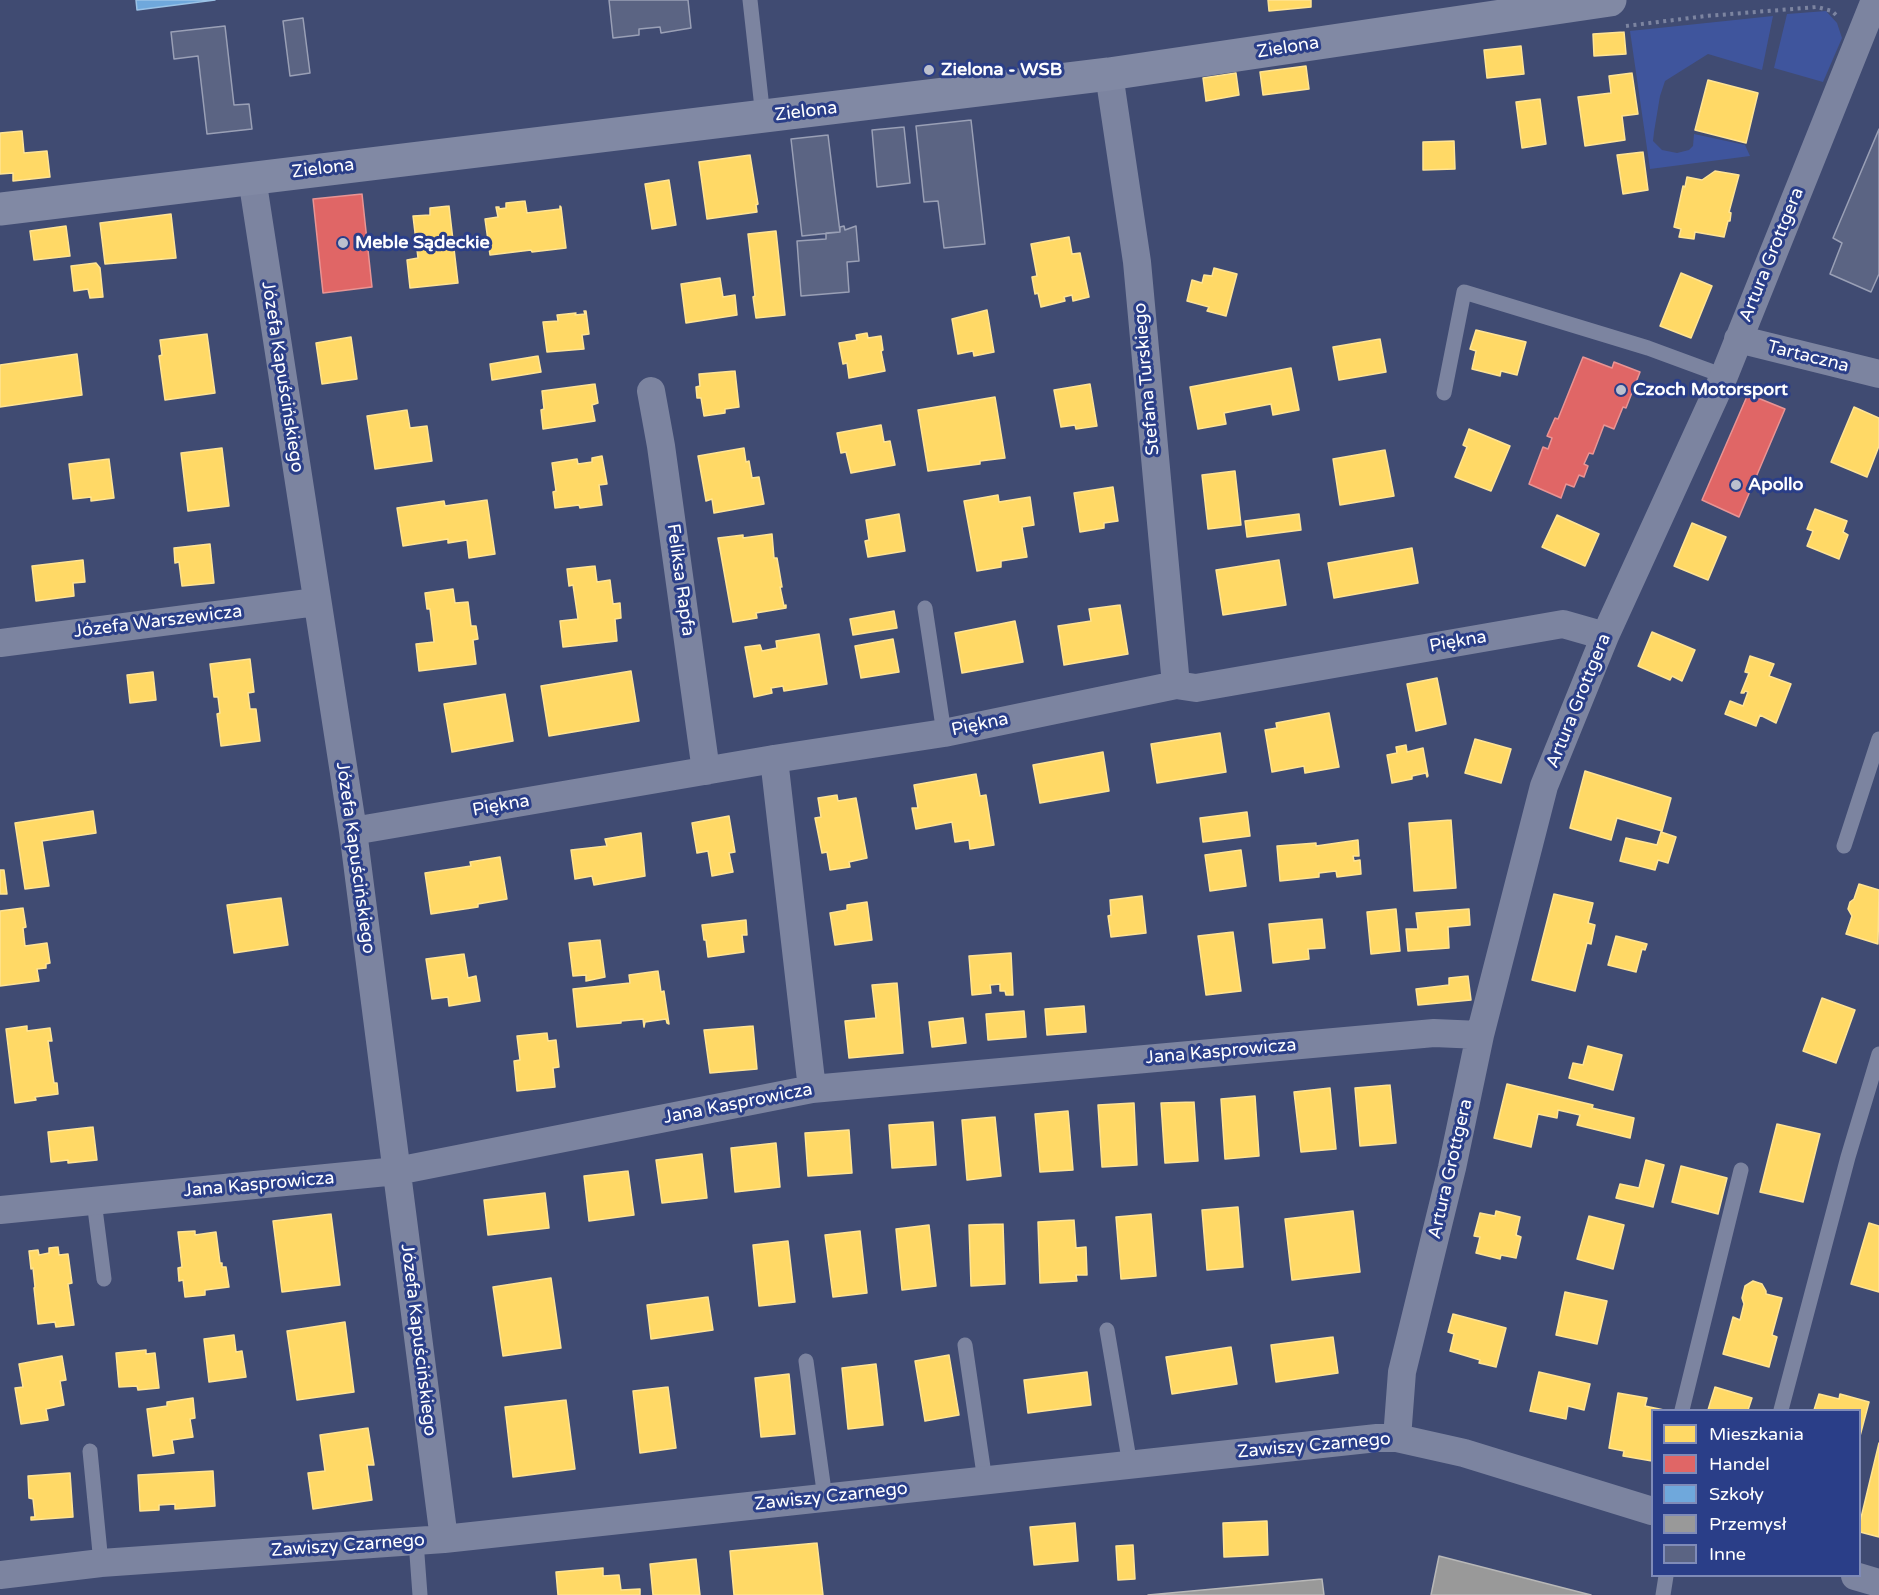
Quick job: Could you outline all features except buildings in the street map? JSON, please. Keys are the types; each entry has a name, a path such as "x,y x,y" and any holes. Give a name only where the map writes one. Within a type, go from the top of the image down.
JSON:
{"street":[{"name":"Artura Grottgera","path":"1397,1438 1402,1372 1452,1167 1480,1035 1544,786 1605,636 1724,376 1875,0"},
{"name":"Zielona","path":"0,208 1616,13"},
{"name":"Stefana Turskiego","path":"1109,74 1137,262 1176,685"},
{"name":"Józefa Kapuścińskiego","path":"252,178 353,831 397,1171 430,1540"},
{"name":"Tartaczna","path":"1738,339 1879,374"},
{"name":"Feliksa Rapfa","path":"651,391 661,446 706,771"},
{"name":"Józefa Warszewicza","path":"0,643 316,602"},
{"name":"Piękna","path":"353,831 774,759 944,733 1176,685 1196,688 1563,624 1605,636"},
{"path":"774,759 812,1089"},
{"name":"Jana Kasprowicza","path":"0,1210 397,1171 812,1089 1434,1033 1480,1035"},
{"name":"Zawiszy Czarnego","path":"0,1575 101,1563 430,1540 1377,1438 1397,1438 1464,1453 1651,1510"},
{"path":"1861,1577 1879,1583"}],"lane":[{"path":"750,0 763,117"},
{"path":"1444,393 1464,292 1648,348 1724,376"},
{"path":"925,608 944,733"},
{"path":"1844,846 1879,739"},
{"path":"1781,1409 1848,1157 1879,1054"},
{"path":"1682,1409 1741,1170"},
{"path":"94,1201 104,1279"},
{"path":"1107,1330 1130,1465"},
{"path":"965,1345 985,1481"},
{"path":"806,1361 825,1498"},
{"path":"90,1451 101,1563"},
{"path":"420,1595 430,1540"},
{"path":"1663,1595 1666,1577"}],"path":[{"path":"1616,13 1706,16 1817,7 1832,11 1845,26"}],"shaded area":[{"path":"1826,11 1837,23 1842,38 1823,82 1774,68 1787,14"},
{"path":"1773,16 1762,70 1708,54 1665,81 1654,132 1653,141 1662,150 1677,153 1689,150 1693,146 1694,134 1745,145 1750,156 1650,169 1630,31"}],"place":[{"name":"Zielona - WSB","path":"929,70"},
{"name":"Meble Sądeckie","path":"343,243"},
{"name":"Czoch Motorsport","path":"1621,390"},
{"name":"Apollo","path":"1736,485"}]}
